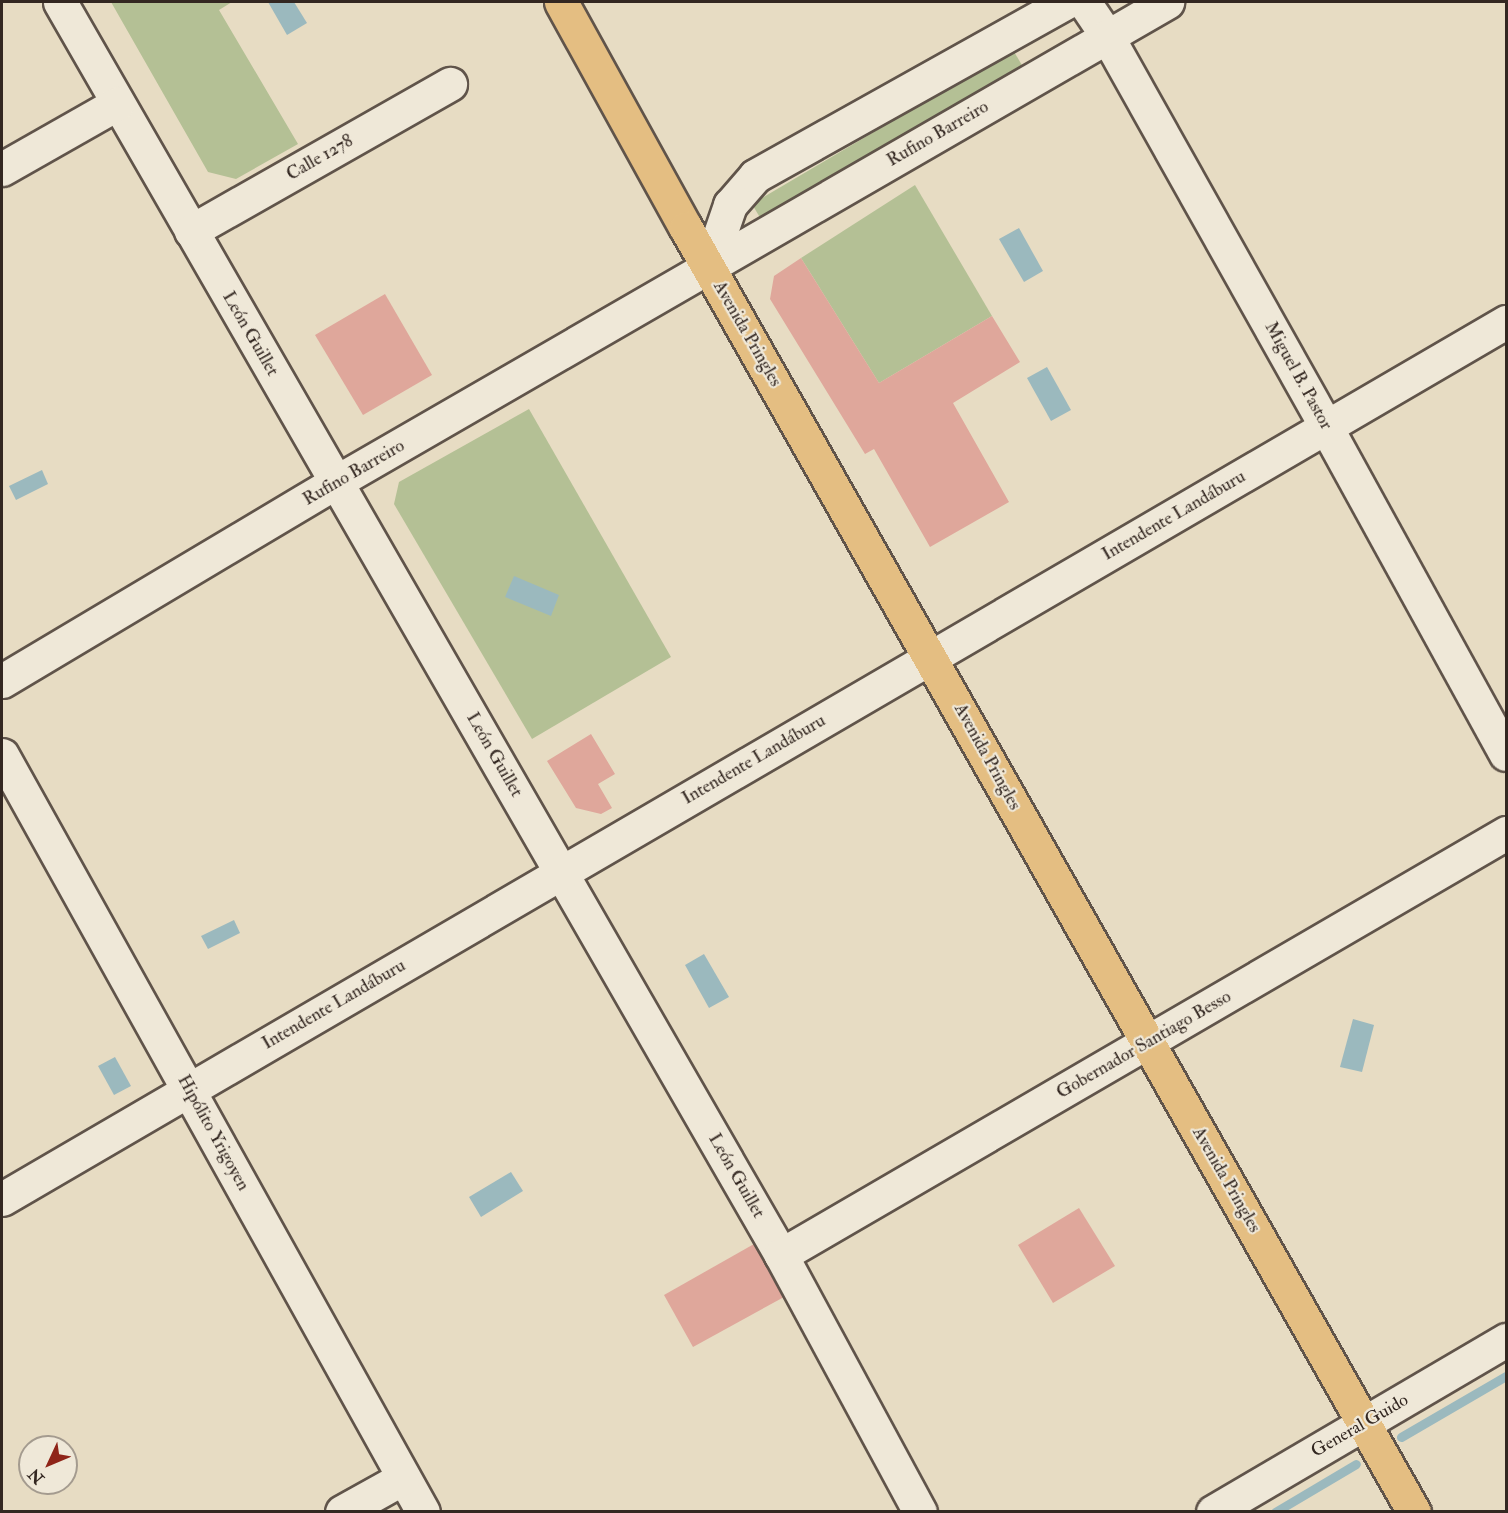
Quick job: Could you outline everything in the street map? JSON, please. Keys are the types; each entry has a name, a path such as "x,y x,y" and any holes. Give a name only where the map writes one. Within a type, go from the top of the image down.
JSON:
{"main road":[{"name":"Avenida Pringles","path":"561,2 1414,1512"}],"street":[{"name":"León Guillet","path":"60,2 781,1255 920,1512"},
{"path":"709,266 730,205 755,176 1066,2"},
{"name":"Miguel B. Pastor","path":"1084,2 1107,36 1506,754"},
{"name":"Rufino Barreiro","path":"2,681 336,482 662,296 709,266 1167,2"},
{"name":"Calle 1278","path":"191,231 450,84"},
{"path":"2,169 118,103"},
{"name":"Intendente Landáburu","path":"2,1199 1506,322"},
{"name":"Hipólito Yrigoyen","path":"2,754 423,1512"},
{"name":"Gobernador Santiago Besso","path":"781,1255 1506,833"},
{"name":"General Guido","path":"1213,1512 1506,1340"},
{"path":"342,1512 403,1478"}],"green space":[{"path":"111,2 232,2 219,10 298,144 236,179 208,172"},
{"path":"1013,50 1023,67 762,221 752,204"},
{"path":"915,185 992,316 879,383 801,258"},
{"path":"529,409 671,657 532,739 394,504 399,482"}],"water":[{"path":"268,2 294,2 307,23 287,35"},
{"path":"1019,228 1043,271 1024,282 999,239"},
{"path":"1047,367 1071,410 1051,421 1027,378"},
{"path":"42,470 48,484 16,500 9,486"},
{"path":"514,576 559,595 551,616 505,597"},
{"path":"234,920 240,933 208,949 201,936"},
{"path":"704,954 729,997 709,1008 685,965"},
{"path":"1353,1019 1374,1025 1362,1072 1340,1067"},
{"path":"115,1057 131,1086 114,1095 98,1066"},
{"path":"511,1172 523,1191 481,1217 469,1197"}],"building":[{"path":"801,258 879,383 992,316 1020,362 953,403 1009,502 930,547 874,449 865,454 770,299 774,276"},
{"path":"385,294 432,375 363,415 315,335"},
{"path":"591,734 615,774 598,784 612,808 601,814 576,808 547,761"},
{"path":"1079,1208 1115,1266 1053,1303 1018,1245"},
{"path":"754,1244 784,1297 693,1347 664,1295"}],"waterway":[{"path":"1401,1437 1506,1376"},
{"path":"1275,1512 1356,1464"}]}
